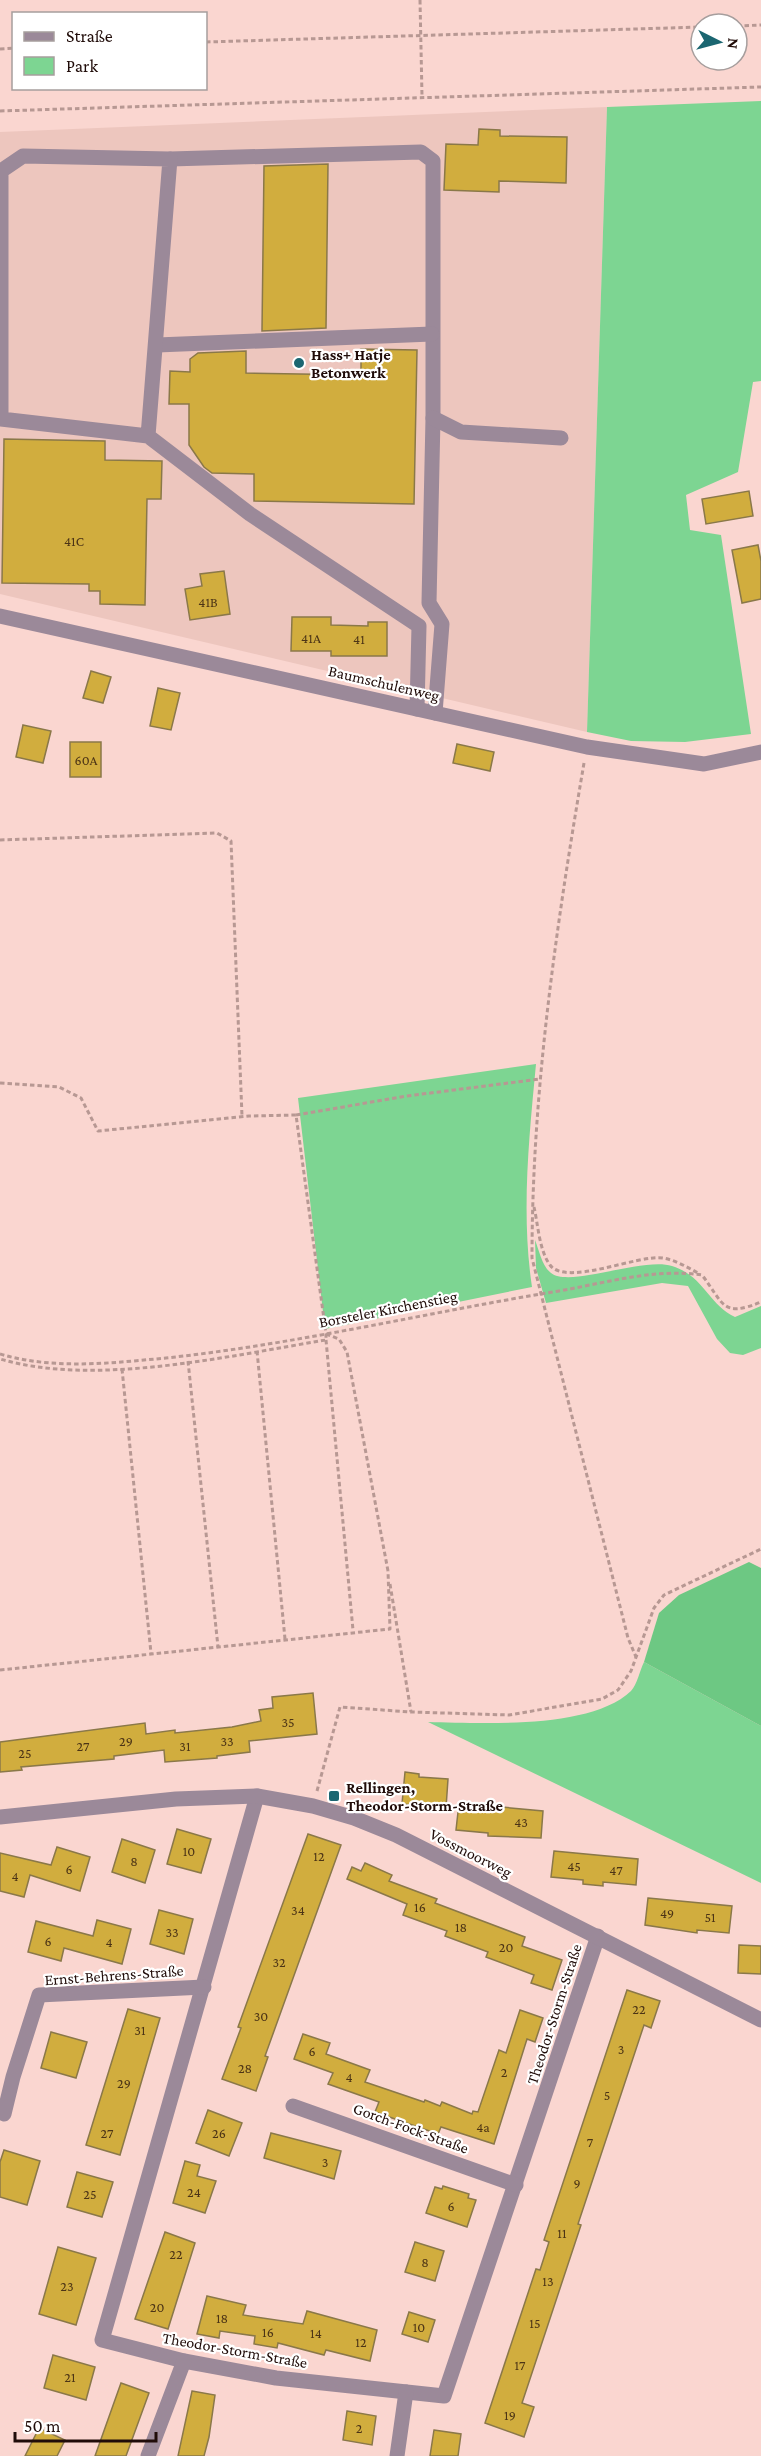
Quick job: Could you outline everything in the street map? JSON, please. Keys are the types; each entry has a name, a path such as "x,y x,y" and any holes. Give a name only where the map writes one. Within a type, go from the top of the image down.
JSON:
{"street":[{"path":"417,709 419,626 250,514 148,436 1,421 1,171 22,156 170,159 421,152 433,162 433,418 429,603 442,624 435,713"},
{"path":"148,436 170,159"},
{"path":"157,345 432,334"},
{"path":"433,418 462,432 561,438"},
{"name":"Baumschulenweg","path":"0,616 586,747 704,765 761,752"},
{"name":"Vossmoorweg","path":"0,1817 176,1799 256,1796 313,1806 354,1818 396,1835 761,2020"},
{"name":"Theodor-Storm-Straße","path":"256,1796 102,2340 184,2361 276,2378 444,2396 598,1936"},
{"name":"Ernst-Behrens-Straße","path":"4,2114 13,2077 39,1995 204,1986"},
{"name":"Gorch-Fock-Straße","path":"293,2106 516,2185"},
{"path":"148,2456 184,2361"},
{"path":"397,2456 406,2392"}],"path":[{"path":"420,0 422,96"},
{"path":"207,42 689,27"},
{"path":"0,111 761,87"},
{"path":"586,747 566,869 540,1079 532,1200 532,1258 539,1294 628,1638 636,1657"},
{"path":"0,840 217,832 231,841 243,1116"},
{"path":"0,1083 60,1087 81,1098 98,1131 243,1116 296,1115 407,1096 540,1079"},
{"path":"296,1115 326,1334 353,1631"},
{"path":"532,1200 545,1253 551,1266 559,1272 581,1272 662,1257 702,1275 727,1308 739,1311 761,1302"},
{"name":"Borsteler Kirchenstieg","path":"0,1354 32,1362 138,1361 214,1353 676,1271 702,1275"},
{"path":"326,1334 339,1339 346,1352 388,1571 411,1712"},
{"path":"0,1359 54,1371 122,1368 189,1361 326,1340"},
{"path":"257,1351 286,1640"},
{"path":"189,1361 218,1647"},
{"path":"122,1368 151,1654"},
{"path":"313,1806 340,1707 509,1715 602,1699 618,1690 631,1671 654,1608 664,1595 761,1549"},
{"path":"0,1670 353,1631 390,1629 388,1571"}],"shaded area":[{"name":"Hass+ Hatje Betonwerk","path":"607,107 587,732 0,594 0,132"}],"green space":[{"path":"761,101 761,381 753,382 738,472 686,495 690,530 721,535 751,734 685,742 631,741 587,732 607,107"},
{"path":"536,1064 527,1204 532,1287 325,1329 298,1098"},
{"path":"535,1240 545,1266 551,1273 560,1277 590,1275 659,1264 672,1266 692,1276 718,1305 735,1317 761,1306 761,1348 743,1355 730,1353 717,1339 688,1286 662,1283 546,1303 536,1268"},
{"path":"749,1562 761,1568 761,1726 644,1662 659,1613 679,1595"},
{"path":"644,1662 761,1726 761,1883 428,1722 534,1722 589,1712 613,1704 631,1691"}],"building":[{"path":"479,129 500,130 500,136 567,137 566,183 499,181 499,192 444,190 446,144 478,145"},
{"path":"328,164 326,328 262,331 264,166"},
{"path":"361,349 417,350 414,504 254,501 254,474 212,473 204,467 189,445 189,404 169,404 170,371 190,372 190,359 198,353 246,351 246,373 361,375"},
{"path":"4,439 105,441 105,460 162,461 161,499 147,499 145,605 100,604 100,591 89,591 89,584 2,583"},
{"path":"749,491 753,516 706,524 702,499"},
{"path":"758,545 761,561 761,599 742,603 732,550"},
{"path":"224,571 230,614 190,620 185,589 202,586 200,574"},
{"path":"292,617 331,617 331,625 368,626 368,622 387,622 387,656 331,656 331,651 291,651"},
{"path":"91,671 111,677 103,703 83,698"},
{"path":"158,688 180,693 171,730 150,726"},
{"path":"23,725 51,731 43,763 16,757"},
{"path":"70,742 101,742 101,777 70,777"},
{"path":"457,744 494,752 490,771 453,763"},
{"path":"313,1693 317,1734 249,1741 250,1752 217,1756 217,1758 165,1762 164,1750 114,1756 114,1759 21,1767 22,1770 0,1772 0,1742 145,1723 146,1734 232,1727 261,1721 259,1710 273,1708 272,1697"},
{"path":"405,1772 419,1774 419,1777 448,1779 446,1808 402,1804"},
{"path":"459,1803 543,1811 541,1838 488,1836 488,1833 456,1830"},
{"path":"177,1829 211,1839 201,1873 167,1864"},
{"path":"308,1834 341,1845 265,2056 268,2057 256,2091 222,2079 241,2028 238,2027"},
{"path":"122,1839 155,1850 145,1883 112,1872"},
{"path":"57,1847 90,1857 80,1891 30,1875 24,1897 0,1891 0,1853 51,1865"},
{"path":"554,1851 638,1859 636,1885 603,1882 603,1886 583,1884 583,1880 551,1877"},
{"path":"365,1863 392,1875 389,1881 437,1899 435,1903 525,1937 522,1946 562,1960 552,1990 531,1983 534,1975 486,1957 488,1952 445,1936 447,1931 403,1915 407,1904 347,1879 352,1867 361,1871"},
{"path":"648,1898 732,1906 729,1933 697,1930 697,1933 645,1925"},
{"path":"159,1910 193,1919 184,1954 150,1944"},
{"path":"97,1920 131,1929 122,1964 64,1948 61,1961 28,1952 36,1921 93,1936"},
{"path":"739,1945 761,1946 761,1974 738,1973"},
{"path":"627,1990 660,2001 651,2028 644,2025 522,2403 534,2407 524,2437 485,2423 536,2269 540,2270 549,2242 544,2240"},
{"path":"128,2009 160,2018 120,2155 86,2145"},
{"path":"520,2010 543,2018 535,2042 527,2039 494,2144 441,2127 438,2134 375,2112 379,2102 328,2084 333,2073 294,2059 303,2034 330,2043 326,2054 370,2070 365,2082 424,2102 425,2100 440,2106 442,2102 472,2114 473,2111 478,2112 499,2050 506,2053"},
{"path":"51,2032 87,2042 76,2078 41,2068"},
{"path":"208,2110 242,2123 229,2156 196,2143"},
{"path":"271,2133 341,2151 334,2179 264,2158"},
{"path":"4,2150 40,2161 27,2205 0,2197 0,2162"},
{"path":"185,2161 200,2165 197,2176 216,2181 205,2213 173,2203"},
{"path":"77,2172 113,2182 102,2217 67,2207"},
{"path":"443,2186 469,2194 468,2198 476,2200 467,2227 426,2213 435,2187 442,2189"},
{"path":"165,2232 195,2243 168,2329 135,2319"},
{"path":"415,2242 444,2251 435,2281 405,2272"},
{"path":"58,2247 96,2258 76,2325 39,2314"},
{"path":"207,2296 246,2305 243,2315 303,2324 307,2311 377,2330 370,2361 326,2350 324,2355 278,2343 277,2348 254,2344 255,2336 220,2331 219,2338 197,2334"},
{"path":"409,2312 435,2320 428,2342 402,2334"},
{"path":"53,2355 95,2367 86,2400 44,2388"},
{"path":"121,2383 149,2393 126,2456 95,2456"},
{"path":"192,2391 215,2395 209,2437 204,2456 178,2456"},
{"path":"347,2411 376,2416 372,2445 343,2440"},
{"path":"39,2428 65,2440 57,2456 25,2456"},
{"path":"434,2430 461,2434 458,2456 430,2456"}],"place":[{"name":"Hass+ Hatje Betonwerk","path":"299,363"},
{"name":"Rellingen, Theodor-Storm-Straße","path":"334,1796"}]}
